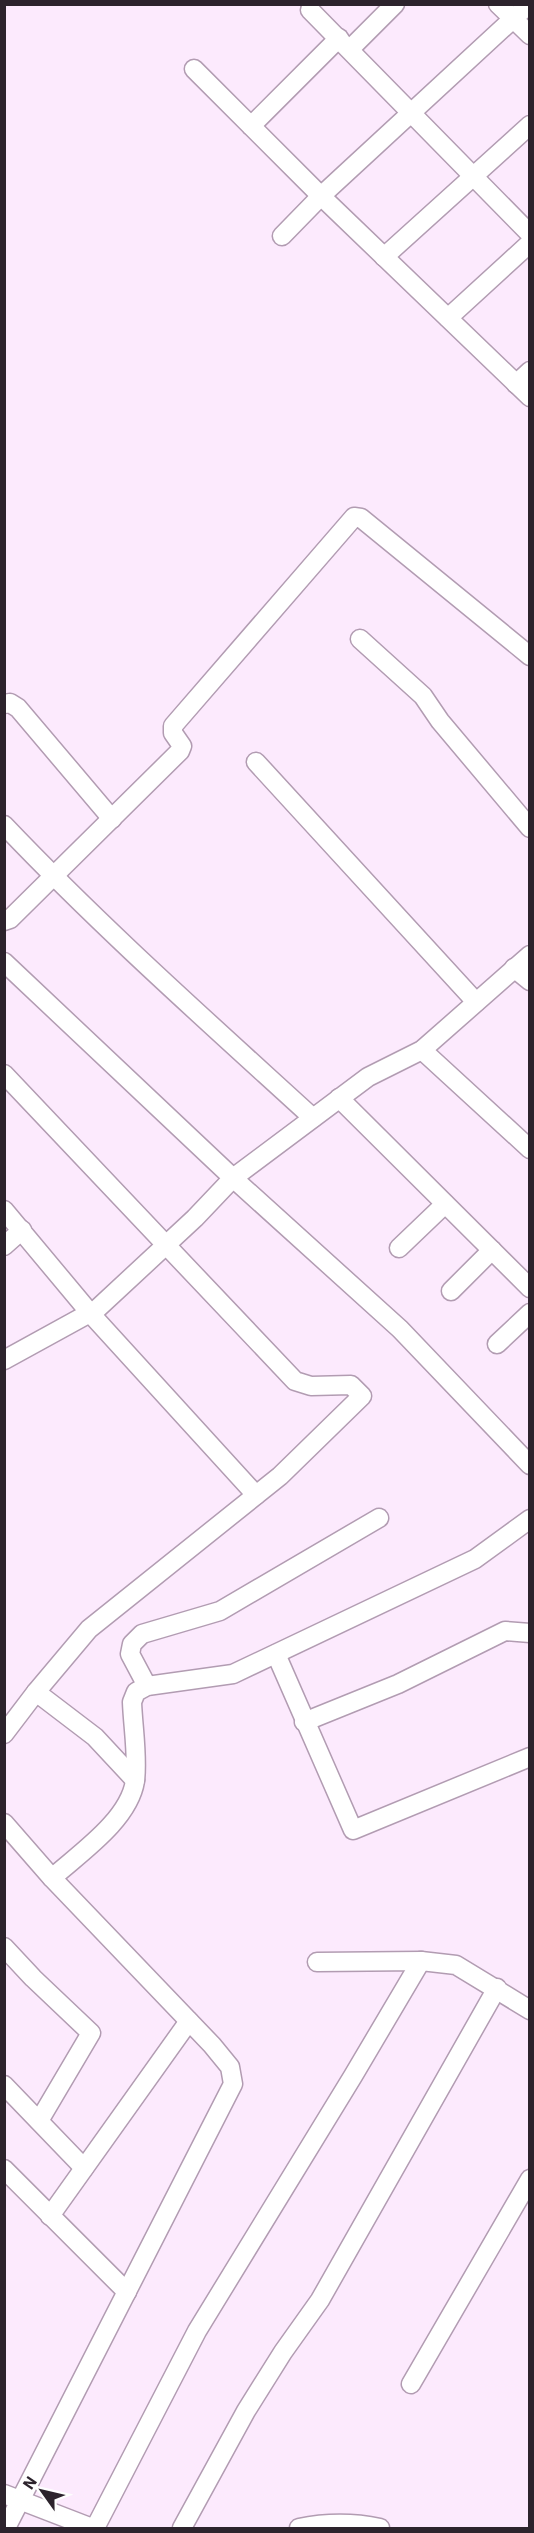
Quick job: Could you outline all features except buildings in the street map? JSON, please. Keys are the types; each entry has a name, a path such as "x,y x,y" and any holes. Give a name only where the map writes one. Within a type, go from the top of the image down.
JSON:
{"street":[{"path":"251,126 344,44 395,4"},
{"path":"498,4 530,35"},
{"path":"282,236 321,196 529,4"},
{"path":"310,10 530,234"},
{"path":"194,69 321,196 530,397"},
{"path":"384,257 530,124"},
{"path":"448,318 530,243"},
{"path":"516,384 530,371"},
{"path":"4,921 10,919 54,877 180,751 182,746 173,732 173,726 354,517 361,518 530,656"},
{"path":"360,639 423,696 440,721 530,828"},
{"path":"4,704 10,703 18,708 112,819"},
{"path":"256,762 476,1002"},
{"path":"4,825 152,972 313,1118"},
{"path":"4,1360 97,1309 233,1178 368,1077 422,1050 530,955"},
{"path":"4,962 233,1178 400,1329 530,1465"},
{"path":"514,968 530,981"},
{"path":"422,1050 530,1149"},
{"path":"4,1074 295,1381 311,1386 351,1385 362,1396 280,1476 90,1629 36,1692 4,1734"},
{"path":"339,1098 530,1288"},
{"path":"399,1248 445,1204"},
{"path":"4,1210 90,1313 256,1495"},
{"path":"4,1246 22,1230"},
{"path":"451,1291 492,1250"},
{"path":"497,1344 530,1313"},
{"path":"147,1686 130,1654 132,1644 142,1634 220,1611 379,1518"},
{"path":"52,1878 120,1816 131,1798 135,1780 132,1702 136,1692 147,1686 233,1674 475,1559 530,1519"},
{"path":"304,1722 398,1684 506,1631 530,1633"},
{"path":"276,1654 353,1830 530,1757"},
{"path":"36,1692 94,1737 135,1780"},
{"path":"4,1823 52,1878 189,2020 230,2067 233,2084 127,2292 12,2498 6,2529"},
{"path":"4,1947 91,2033 39,2121"},
{"path":"317,1962 421,1960 456,1965 530,2010"},
{"path":"12,2498 94,2529 197,2331 348,2086 421,1960"},
{"path":"182,2529 246,2412 283,2352 320,2300 496,1988"},
{"path":"50,2216 189,2020"},
{"path":"4,2085 84,2168"},
{"path":"4,2169 127,2292"},
{"path":"411,2384 530,2179"},
{"path":"299,2529 322,2523 355,2523 380,2529"}]}
